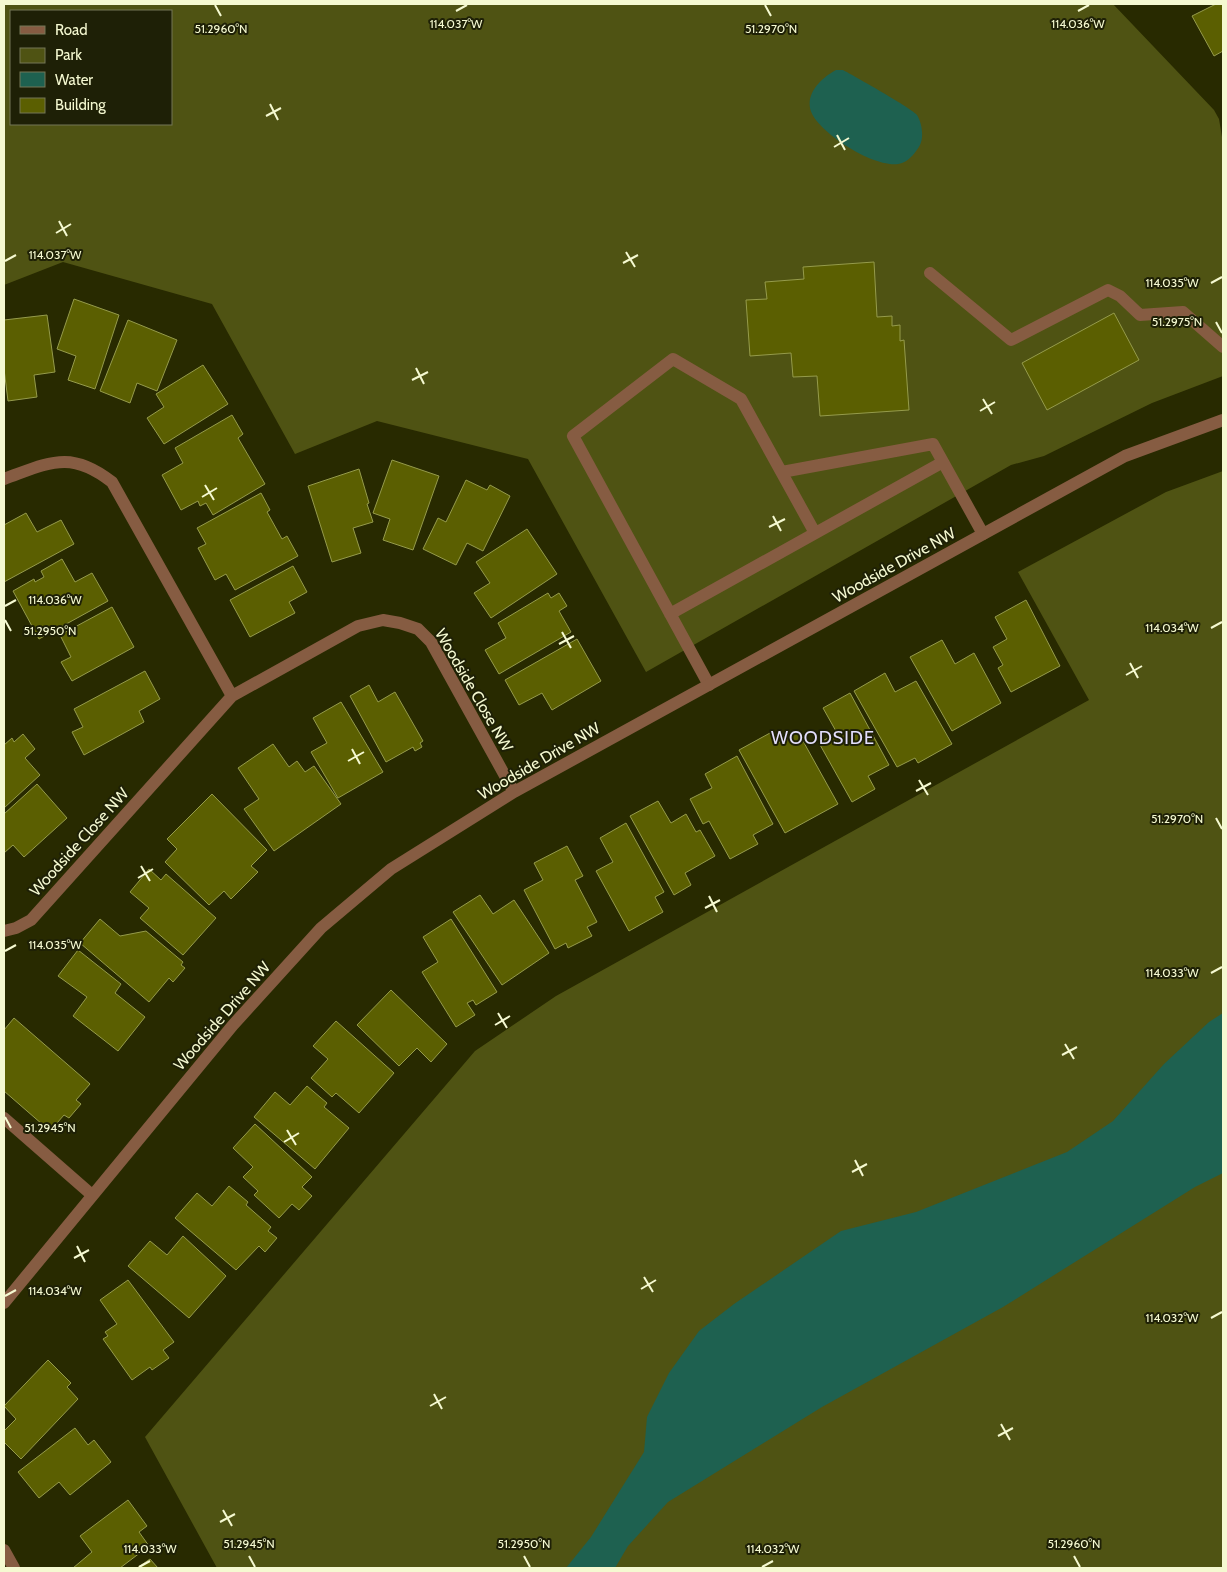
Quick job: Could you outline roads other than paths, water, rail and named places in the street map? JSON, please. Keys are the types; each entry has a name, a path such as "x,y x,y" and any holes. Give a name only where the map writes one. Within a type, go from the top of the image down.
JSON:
{"street":[{"path":"930,273 1011,340 1108,290 1120,296 1140,315 1183,312 1223,347"},
{"path":"709,685 573,436 673,359 741,399 815,533"},
{"name":"Woodside Drive NW","path":"4,1303 8,1293 234,1025 320,928 392,869 514,792 1125,456 1223,420"},
{"path":"782,472 932,444 983,534"},
{"path":"4,479 46,464 64,461 83,464 112,482 232,696"},
{"path":"670,614 943,462"},
{"name":"Woodside Close NW","path":"4,931 16,928 30,920 232,696 358,626 383,620 418,629 431,642 514,792"},
{"path":"4,1118 92,1195"},
{"path":"4,1550 14,1568"}],"water":[{"path":"836,70 843,70 849,73 917,115 921,126 922,138 915,153 905,162 892,164 864,156 835,138 814,117 810,108 813,90 826,76"},
{"path":"1223,1013 1223,1173 1195,1187 1003,1307 822,1407 668,1502 628,1546 615,1568 566,1568 591,1537 644,1452 647,1417 669,1373 699,1331 734,1304 841,1231 916,1212 1067,1152 1113,1121 1164,1064 1209,1022"}],"district":[{"name":"WOODSIDE","path":"823,738"}]}
